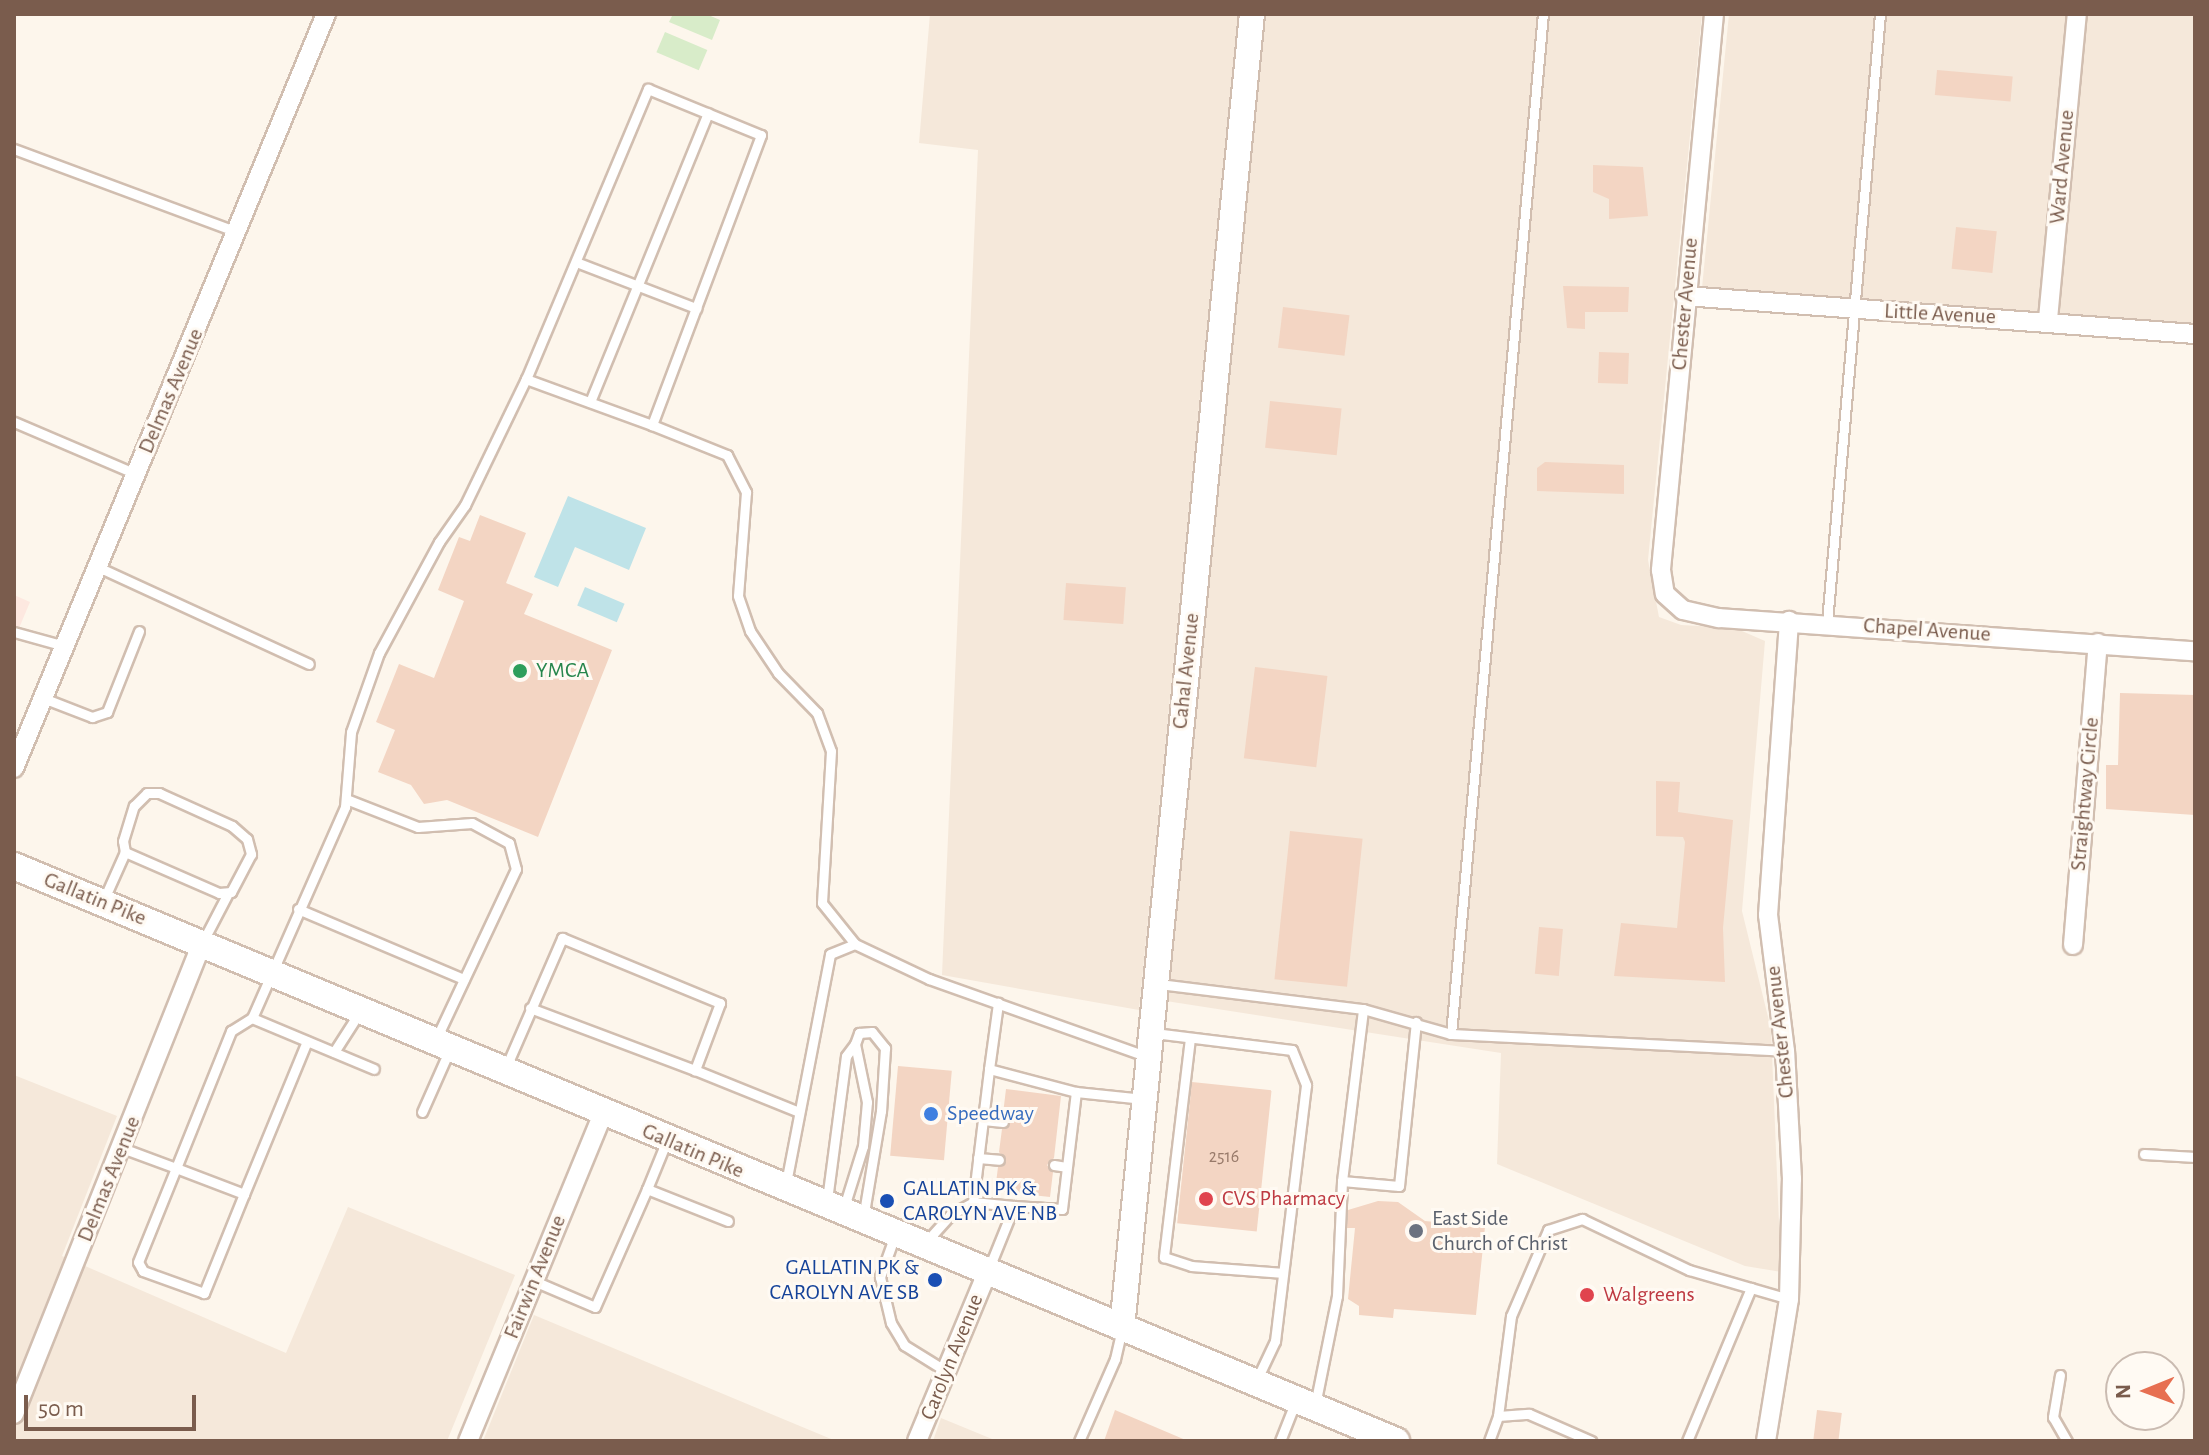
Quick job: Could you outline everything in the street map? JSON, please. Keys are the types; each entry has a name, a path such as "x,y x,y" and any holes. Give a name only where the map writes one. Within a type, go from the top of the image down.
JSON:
{"main road":[{"name":"Gallatin Pike","path":"14,866 1305,1404 1379,1438"}],"street":[{"name":"Delmas Avenue","path":"14,768 326,14"},
{"name":"Cahal Avenue","path":"1122,1328 1252,14"},
{"name":"Chester Avenue","path":"1665,594 1661,570 1714,14"},
{"name":"Ward Avenue","path":"2048,319 2077,14"},
{"name":"Little Avenue","path":"1685,296 1853,310 2048,319 2195,334"},
{"name":"Chapel Avenue","path":"1665,594 1683,610 1789,621 2195,651"},
{"name":"Chester Avenue","path":"1766,1441 1789,1299 1792,1179 1785,1051 1768,915 1789,621"},
{"name":"Straightway Circle","path":"2073,945 2098,643"},
{"name":"Delmas Avenue","path":"14,1414 202,943"},
{"name":"Fairwin Avenue","path":"468,1441 603,1113"},
{"name":"Carolyn Avenue","path":"917,1441 987,1273"}],"lane":[{"path":"1451,1034 1543,14"},
{"path":"1827,622 1880,14"},
{"path":"307,1041 201,1295 143,1271 138,1262 231,1031 252,1018 346,799 351,732 379,653 439,542 465,505 526,379 648,89 761,135 652,425"},
{"path":"590,402 708,113"},
{"path":"14,149 237,232"},
{"path":"576,262 696,308"},
{"path":"526,379 727,455 746,492 738,596 750,631 778,673 817,713 831,751 822,903 855,944 929,979 1148,1057"},
{"path":"14,422 136,474"},
{"path":"98,567 309,664"},
{"path":"43,698 92,717 107,712 139,631"},
{"path":"14,632 65,646"},
{"path":"103,902 125,852 123,841 134,806 147,793 159,793 232,826 247,839 251,854 202,943"},
{"path":"346,799 418,827 472,823 509,843 516,869 464,979 422,1112"},
{"path":"125,852 227,895"},
{"path":"298,909 464,979"},
{"path":"504,1070 562,938 720,1003 695,1070"},
{"path":"785,1189 830,954 855,944"},
{"path":"1155,983 1363,1009 1451,1034 1785,1051"},
{"path":"973,1202 998,1003"},
{"path":"530,1008 799,1112"},
{"path":"1280,1441 1305,1404 1337,1296 1342,1181 1363,1009"},
{"path":"334,1052 361,1010"},
{"path":"252,1018 374,1069"},
{"path":"1342,1181 1399,1186 1416,1022"},
{"path":"872,1032 885,1048 881,1111 844,1213 843,1071 859,1033 872,1032"},
{"path":"1151,1033 1292,1050 1306,1085 1275,1341 1255,1384"},
{"path":"1190,1038 1164,1257 1171,1261 1283,1273"},
{"path":"844,1213 863,1146 867,1102 855,1044"},
{"path":"989,1069 1076,1092 1144,1099"},
{"path":"922,1246 950,1215 973,1202 1062,1209 1076,1092"},
{"path":"983,1120 1003,1122"},
{"path":"1057,1128 1071,1130"},
{"path":"534,1281 595,1307 667,1140"},
{"path":"122,1148 244,1194"},
{"path":"2144,1154 2195,1157"},
{"path":"978,1158 999,1160"},
{"path":"1054,1165 1066,1167"},
{"path":"647,1189 728,1221"},
{"path":"987,1273 1014,1206"},
{"path":"1489,1441 1498,1416 1511,1316 1548,1230 1582,1219 1689,1270 1789,1299"},
{"path":"895,1235 880,1277 891,1323 904,1345 946,1371"},
{"path":"1687,1441 1751,1288"},
{"path":"1079,1441 1115,1359 1122,1328"},
{"path":"2060,1375 2053,1417 2067,1441"},
{"path":"1498,1416 1529,1414 1591,1441"}],"shaded area":[{"path":"930,14 1238,14 1139,1010 942,975 978,150 919,143"},
{"path":"1266,14 1702,14 1648,560 1659,617 1681,625 1735,628 1765,641 1742,911 1771,1029 1781,1272 1745,1266 1497,1164 1501,1053 1166,1001"},
{"path":"1729,14 2195,14 2195,324 1702,288"},
{"path":"14,595 30,602 14,640"},
{"path":"14,1075 117,1116 62,1256 286,1353 348,1207 515,1275 447,1441 14,1441"},
{"path":"534,1315 836,1441 483,1441"},
{"path":"941,1418 997,1441 933,1441"}],"green space":[{"path":"673,14 706,14 720,20 712,40 669,22"},
{"path":"665,32 707,50 699,70 656,52"}],"water":[{"path":"568,496 646,528 629,570 575,547 558,587 534,577"},
{"path":"585,587 625,604 617,622 577,605"}],"building":[{"path":"1937,70 2013,77 2011,102 1935,95"},
{"path":"1593,165 1643,167 1648,216 1609,219 1609,199 1593,192"},
{"path":"1956,227 1997,231 1992,273 1952,269"},
{"path":"1563,286 1629,287 1628,312 1585,312 1585,329 1567,328"},
{"path":"1283,307 1350,315 1345,356 1278,348"},
{"path":"1599,352 1629,353 1628,384 1598,383"},
{"path":"1270,401 1342,409 1337,455 1265,448"},
{"path":"1545,462 1624,465 1624,494 1537,491 1537,468"},
{"name":"YMCA","path":"480,515 526,533 506,583 533,594 524,614 612,650 538,837 447,800 424,804 411,785 378,772 395,730 376,722 399,664 434,678 464,601 438,590 459,537 470,541"},
{"path":"1066,583 1126,587 1123,624 1063,620"},
{"path":"1255,667 1327,676 1316,767 1244,758"},
{"path":"2120,693 2195,695 2195,815 2106,809 2106,765 2118,765"},
{"path":"1656,781 1680,782 1678,812 1733,820 1723,928 1725,982 1614,976 1621,923 1677,928 1685,842 1683,837 1656,836"},
{"path":"1290,831 1363,839 1347,987 1274,979"},
{"path":"1539,927 1563,929 1559,976 1535,974"},
{"path":"898,1066 952,1071 944,1160 890,1156"},
{"name":"CVS Pharmacy","path":"1192,1082 1272,1090 1257,1232 1177,1223"},
{"path":"1006,1089 1061,1096 1054,1158 1047,1165 1053,1172 1050,1197 995,1191 998,1167 1006,1161 999,1152 1002,1129 1010,1122 1003,1114"},
{"path":"1378,1201 1398,1202 1425,1221 1485,1227 1476,1315 1394,1309 1393,1318 1359,1315 1359,1306 1348,1299 1355,1228 1347,1228 1348,1210"},
{"path":"1115,1410 1188,1441 1104,1441"},
{"path":"1817,1410 1842,1413 1838,1441 1813,1441"}],"place":[{"name":"YMCA","path":"520,671"},
{"name":"Speedway","path":"931,1114"},
{"name":"CVS Pharmacy","path":"1206,1199"},
{"name":"GALLATIN PK & CAROLYN AVE NB","path":"887,1201"},
{"name":"East Side Church of Christ","path":"1416,1231"},
{"name":"GALLATIN PK & CAROLYN AVE SB","path":"935,1280"},
{"name":"Walgreens","path":"1587,1295"}]}
